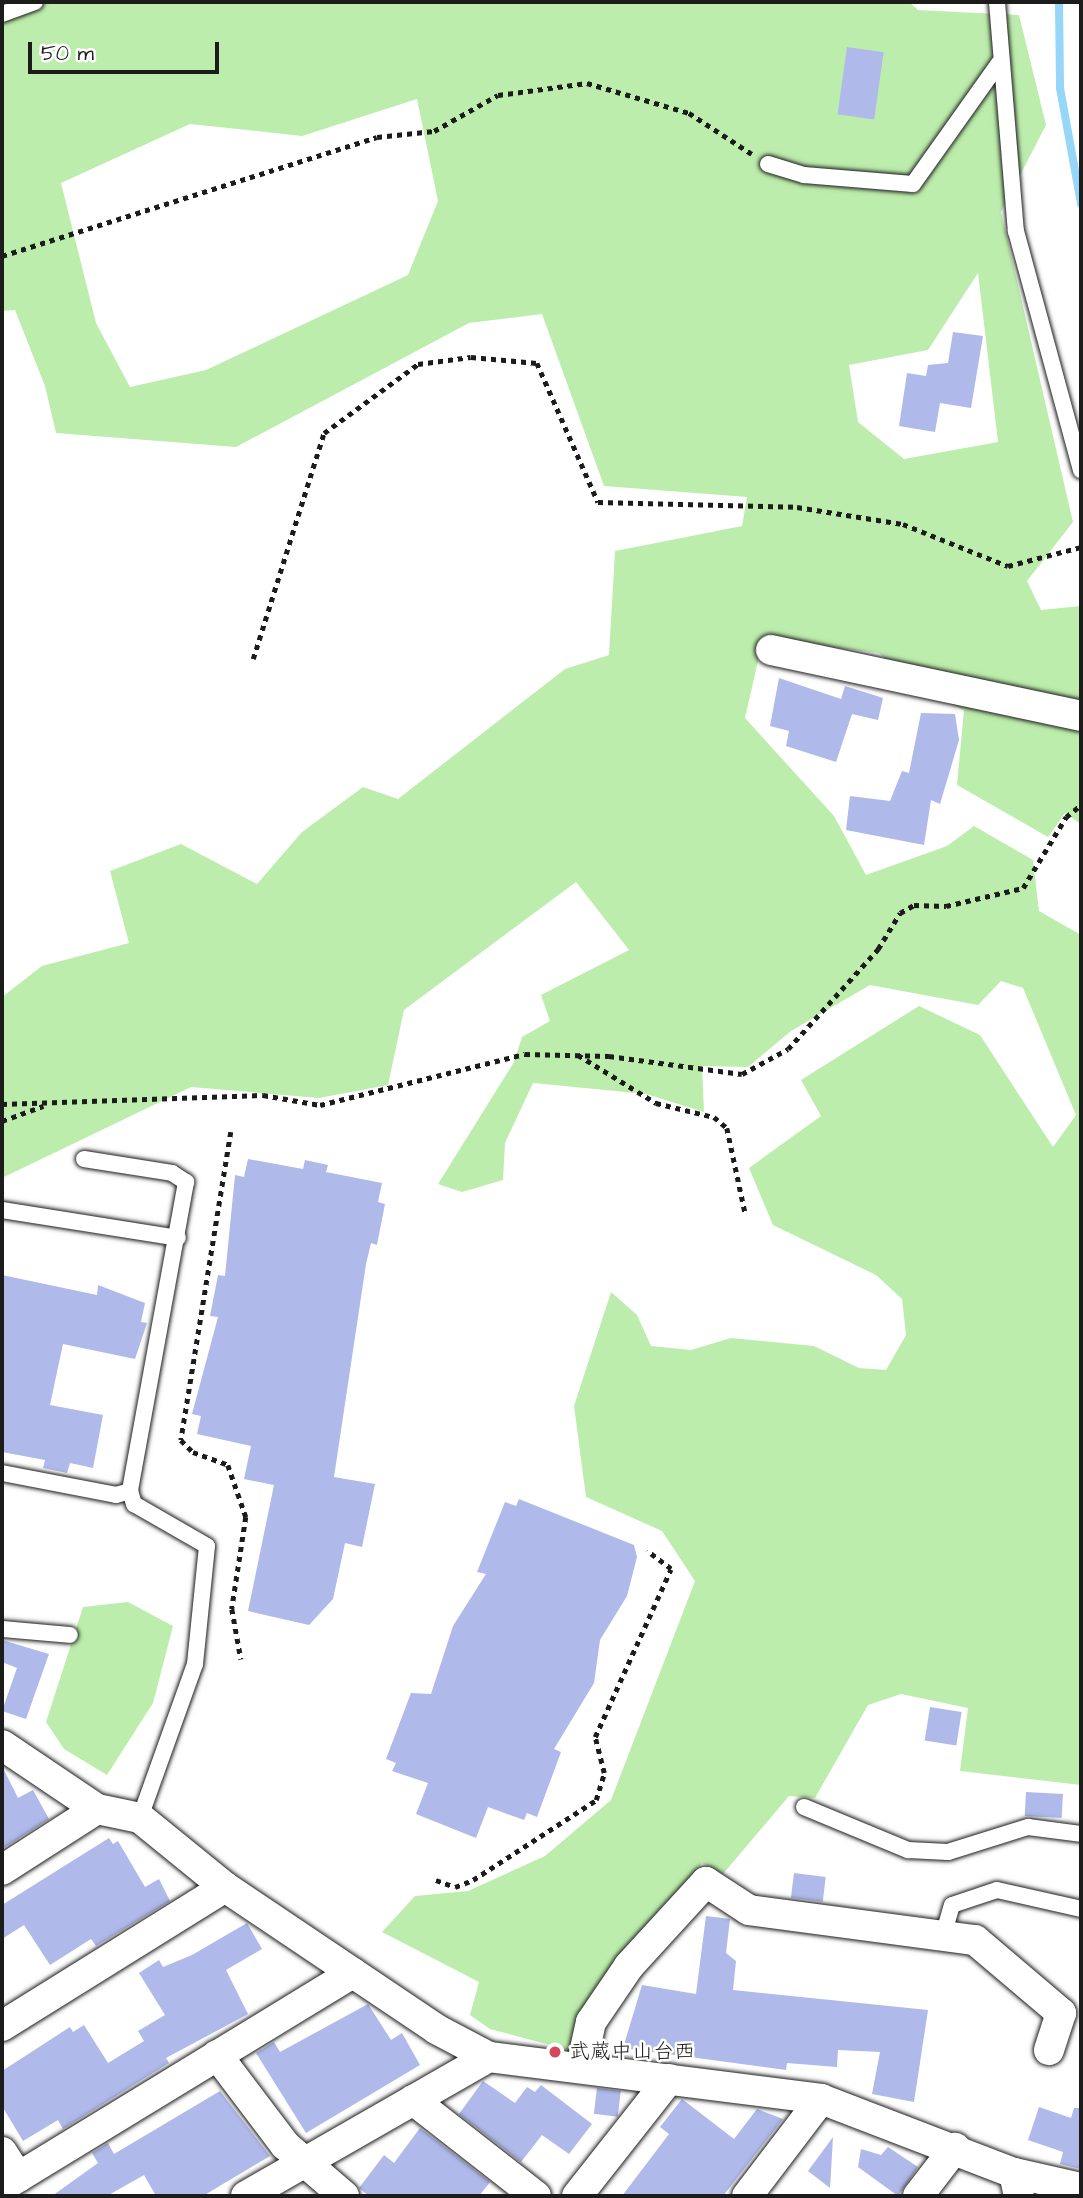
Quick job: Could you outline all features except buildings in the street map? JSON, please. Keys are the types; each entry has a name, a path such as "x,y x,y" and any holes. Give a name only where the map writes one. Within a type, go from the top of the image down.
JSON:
{"street":[{"path":"771,650 1081,716"},
{"path":"2,1745 97,1809 140,1818 225,1887 353,1973 489,2057 821,2099 955,2148 1016,2185 1081,2188"},
{"path":"2,1870 97,1809"},
{"path":"581,2067 591,2022 621,1977 706,1882 749,1910 975,1940 1060,2013 1049,2050"},
{"path":"2,2026 225,1887"},
{"path":"2,2152 10,2183 353,1973"},
{"path":"218,2055 302,2162 344,2196"},
{"path":"246,2196 489,2057"},
{"path":"577,2196 669,2079"},
{"path":"747,2196 821,2099"},
{"path":"413,2100 536,2196"},
{"path":"918,2196 955,2148"}],"lane":[{"path":"2,14 35,2"},
{"path":"997,2 999,63 1016,231 1081,470"},
{"path":"768,164 804,175 912,184 999,63"},
{"path":"84,1159 172,1173 186,1182 178,1238 130,1490 134,1504 207,1546 195,1664 140,1818"},
{"path":"2,1210 178,1238"},
{"path":"2,1473 116,1495 130,1490"},
{"path":"2,1629 70,1635"},
{"path":"804,1807 908,1850 948,1852 1028,1827 1081,1834"},
{"path":"943,1936 952,1905 997,1890 1081,1909"}],"path":[{"path":"2,256 377,137 435,131 498,95 587,83 689,113 768,164"},
{"path":"253,659 324,433 418,364 471,357 537,363 598,502 797,507 902,524 1008,566 1081,547"},
{"path":"2,1104 18,1099 47,1105 263,1095 320,1105 525,1054 578,1055 743,1074 788,1049 843,980 914,905 946,906 1023,888 1066,817 1081,805"},
{"path":"578,1055 656,1103 714,1116 727,1128 745,1212"},
{"path":"2,1121 47,1105"},
{"path":"231,1132 181,1440 193,1452 228,1465 246,1517 232,1609 241,1659"},
{"path":"436,1880 455,1887 473,1880 596,1800 604,1773 595,1737 671,1569 647,1551"}],"green space":[{"path":"2,2 909,2 918,10 1019,15 1046,125 1001,212 1073,522 1027,581 1041,610 1081,606 1081,824 1065,813 1048,837 957,785 964,710 922,691 879,653 763,639 745,718 834,816 866,875 947,846 974,826 1033,860 1039,911 1081,935 1081,1785 960,1771 968,1708 901,1694 868,1705 815,1798 789,1796 723,1874 702,1863 581,2013 569,2050 490,2029 470,2015 479,1982 382,1932 415,1896 468,1891 545,1856 611,1800 695,1581 662,1531 586,1497 574,1406 611,1292 637,1315 651,1346 691,1350 731,1338 814,1346 859,1368 886,1370 906,1335 902,1299 876,1275 773,1225 749,1168 821,1116 801,1080 919,1006 980,1035 1053,1147 1076,1115 1023,988 1001,981 978,1005 870,985 791,1031 748,1067 702,1066 704,1112 646,1094 533,1083 505,1143 503,1180 462,1192 438,1184 514,1062 522,1037 550,1021 541,995 629,950 576,882 404,1010 388,1085 319,1098 191,1087 2,1178 2,997 42,966 129,943 110,871 181,844 257,884 302,832 363,787 398,799 565,669 609,655 615,551 742,526 747,497 604,486 542,314 469,323 236,447 56,433 45,386 15,310 2,311","holes":["417,99 438,201 408,275 206,370 130,387 96,323 61,183 190,124 302,136","978,273 998,442 904,459 858,422 849,365 928,350"]},
{"path":"128,1602 173,1626 153,1703 107,1775 64,1749 46,1722 83,1607"}],"waterway":[{"path":"1059,2 1060,88 1081,204"}],"place":[{"name":"武蔵中山台西","path":"555,2052"}]}
